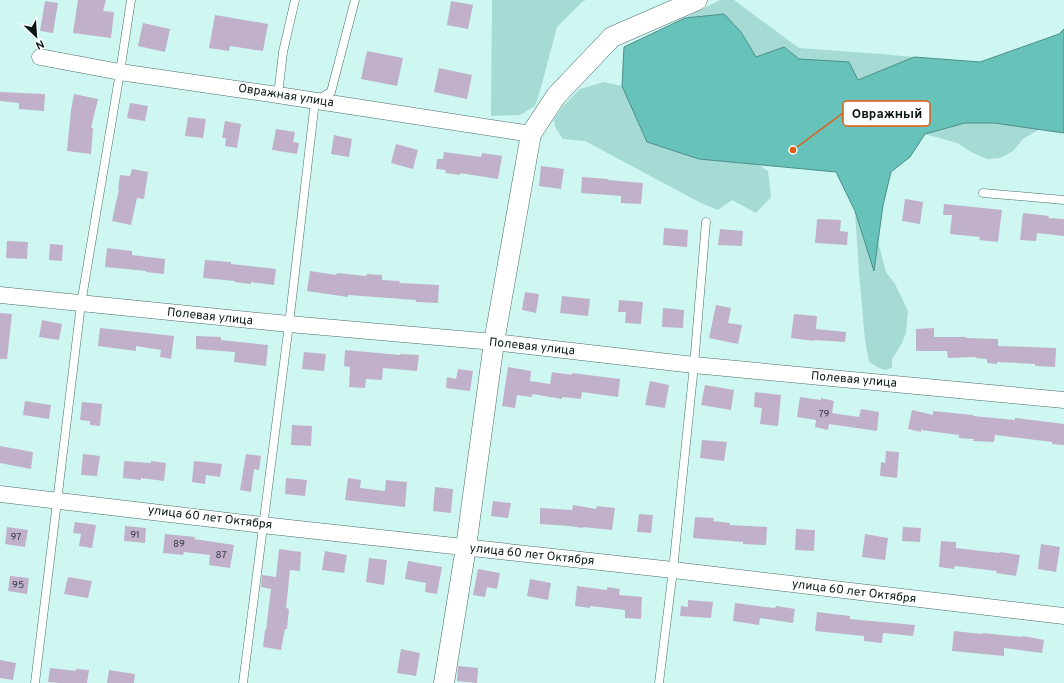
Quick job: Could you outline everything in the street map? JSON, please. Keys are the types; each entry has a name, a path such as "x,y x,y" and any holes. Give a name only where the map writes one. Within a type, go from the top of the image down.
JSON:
{"street":[{"path":"444,683 466,547 494,342 532,134 556,96 612,37 697,0"},
{"name":"Овражная улица","path":"40,57 120,72 315,100 532,134"},
{"name":"Полевая улица","path":"0,295 288,324 494,342 694,365 1064,400"},
{"name":"улица 60 лет Октября","path":"0,494 262,525 674,570 1064,616"}],"lane":[{"path":"35,683 81,304 131,0"},
{"path":"278,95 283,52 295,0"},
{"path":"243,683 315,100 331,92 355,0"},
{"path":"982,193 1064,200"},
{"path":"659,683 674,570 706,222"}],"shaded area":[{"path":"492,0 586,0 582,2 557,27 535,106 520,115 491,116"},
{"path":"720,0 734,0 799,48 914,57 858,80 849,62 799,59 784,47 756,57 741,32 724,14 685,18"},
{"path":"724,14 741,32 756,57 784,47 799,59 849,62 858,80 914,57 980,62 1059,34 1064,29 1064,133 994,123 965,123 925,134 910,157 891,172 883,205 874,271 855,211 836,172 699,159 647,142 622,86 624,47 685,18"},
{"path":"604,82 622,86 647,142 699,159 759,165 768,171 771,197 756,213 732,200 718,210 699,202 585,141 563,139 555,127 554,119 563,106 580,89"},
{"path":"965,123 994,123 1040,129 1023,139 1013,151 1000,158 987,159 971,152 957,143 925,134"},
{"path":"855,211 874,270 878,242 886,272 895,284 908,311 906,333 901,345 892,359 892,367 886,370 869,362 865,340"}],"building":[{"path":"78,0 106,0 103,11 114,12 111,38 73,33"},
{"path":"45,1 58,3 53,33 40,31"},
{"path":"451,1 473,5 468,29 447,25"},
{"path":"215,15 268,24 263,51 230,46 229,51 209,48"},
{"path":"143,23 170,29 165,52 138,46"},
{"path":"367,51 403,58 397,86 361,79"},
{"path":"439,68 472,75 467,99 434,92"},
{"path":"0,92 45,94 44,111 19,109 19,103 0,101"},
{"path":"74,94 98,99 91,128 93,128 91,154 67,151"},
{"path":"130,103 148,106 145,121 127,118"},
{"path":"188,117 206,119 203,138 185,136"},
{"path":"225,121 241,124 237,148 225,146 226,138 222,138"},
{"path":"276,129 295,132 293,142 299,143 297,154 272,150"},
{"path":"334,135 352,139 349,157 331,154"},
{"path":"396,144 418,150 413,169 391,163"},
{"path":"444,152 481,157 482,153 502,156 498,179 460,173 460,175 445,173 446,170 436,169 437,159 443,159"},
{"path":"541,166 564,169 561,189 539,186"},
{"path":"132,169 148,172 144,199 137,198 131,225 112,221 119,189 120,175 130,176"},
{"path":"582,177 643,183 641,204 621,203 621,196 581,193"},
{"path":"905,199 923,202 920,224 902,221"},
{"path":"944,204 1002,210 998,242 979,240 980,237 950,234 952,215 943,215"},
{"path":"1023,213 1049,216 1048,218 1064,219 1064,236 1037,233 1036,241 1020,240"},
{"path":"817,219 841,220 840,231 848,232 847,245 815,243"},
{"path":"664,228 688,230 687,247 663,245"},
{"path":"720,229 743,231 742,246 718,245"},
{"path":"7,241 28,242 27,259 6,258"},
{"path":"50,244 63,245 62,261 49,260"},
{"path":"107,248 132,251 132,255 165,259 164,274 105,267"},
{"path":"205,260 231,262 231,264 276,269 274,285 251,282 251,284 203,278"},
{"path":"310,271 336,275 337,273 366,276 367,274 382,275 382,280 400,281 399,283 439,285 438,303 348,295 348,297 307,291"},
{"path":"525,292 539,294 536,313 522,310"},
{"path":"562,296 590,299 588,316 560,313"},
{"path":"619,300 643,302 641,324 625,323 626,312 618,312"},
{"path":"716,305 731,308 728,323 742,325 738,344 709,338"},
{"path":"663,308 684,310 683,328 662,327"},
{"path":"0,313 12,314 7,359 0,359"},
{"path":"794,314 817,316 816,329 846,332 845,342 814,341 791,338"},
{"path":"42,320 62,324 59,340 39,337"},
{"path":"100,328 174,336 171,359 160,357 161,350 136,346 136,351 98,346"},
{"path":"934,328 934,337 998,339 998,346 1056,348 1055,367 1035,366 1035,364 997,362 997,364 987,363 987,359 976,357 948,358 947,351 916,351 916,329"},
{"path":"196,336 221,337 221,340 268,345 266,366 234,362 235,352 196,349"},
{"path":"345,350 400,355 419,355 417,371 383,368 382,380 366,379 365,388 349,387 350,367 344,366"},
{"path":"304,352 326,354 324,371 302,369"},
{"path":"508,367 531,371 530,381 550,384 552,372 620,379 618,397 582,392 581,399 562,397 562,399 532,394 532,397 517,395 515,408 502,406"},
{"path":"458,369 473,371 470,391 446,388 447,377 456,379"},
{"path":"650,381 669,385 665,408 645,405"},
{"path":"705,385 734,390 731,410 701,405"},
{"path":"755,392 781,395 778,426 760,424 762,408 754,407"},
{"path":"800,397 821,400 821,398 834,401 832,413 859,417 861,409 879,412 877,431 829,424 828,430 815,427 816,420 797,417"},
{"path":"25,401 51,405 49,419 23,415"},
{"path":"82,402 102,404 100,426 90,425 90,421 80,420"},
{"path":"912,410 933,415 933,411 1064,424 1064,445 1052,444 1052,442 995,435 994,442 973,441 974,439 959,438 959,435 921,430 921,432 908,429"},
{"path":"292,425 312,426 311,446 291,445"},
{"path":"702,440 727,442 724,461 700,458"},
{"path":"0,446 33,452 31,469 0,463"},
{"path":"886,451 899,452 897,478 880,476 881,462 885,463"},
{"path":"83,454 100,456 97,476 81,475"},
{"path":"246,454 261,456 259,470 254,469 251,492 240,490"},
{"path":"124,461 151,463 151,461 166,463 164,481 141,478 141,480 123,478"},
{"path":"194,461 222,464 220,477 206,475 205,484 192,482"},
{"path":"286,478 307,480 305,496 285,494"},
{"path":"348,478 361,480 360,488 385,491 386,480 407,482 405,507 345,500"},
{"path":"435,487 453,489 451,513 433,511"},
{"path":"493,501 511,503 508,518 491,516"},
{"path":"573,505 596,509 597,506 615,508 612,530 540,524 540,508 572,510"},
{"path":"639,514 653,515 651,533 637,532"},
{"path":"695,517 714,518 713,521 730,523 730,525 767,527 766,545 693,538"},
{"path":"75,522 96,525 92,548 79,546 81,534 73,533"},
{"path":"125,526 146,528 145,543 124,541"},
{"path":"7,527 28,530 25,547 5,544"},
{"path":"903,527 921,528 920,542 902,541"},
{"path":"796,529 815,530 814,551 795,550"},
{"path":"165,534 195,537 194,539 234,545 230,568 209,565 210,555 184,552 183,555 163,553"},
{"path":"865,534 888,538 885,560 862,557"},
{"path":"941,541 956,542 956,548 1020,555 1016,576 996,573 997,571 955,566 954,569 939,567"},
{"path":"1041,544 1060,547 1056,572 1038,569"},
{"path":"279,549 301,552 300,571 290,570 286,608 289,609 287,629 285,629 281,650 263,647 271,589 261,587 262,575 276,577"},
{"path":"325,551 347,555 344,573 322,570"},
{"path":"369,558 387,560 384,585 366,582"},
{"path":"408,561 442,567 437,594 425,592 426,583 405,579"},
{"path":"478,569 500,573 497,589 487,587 485,597 473,595"},
{"path":"10,576 29,578 27,594 8,591"},
{"path":"68,577 92,581 88,598 64,594"},
{"path":"530,579 551,583 548,600 527,596"},
{"path":"577,586 607,590 607,587 620,589 619,595 642,597 641,619 625,618 625,610 575,606"},
{"path":"688,600 713,602 711,618 680,616 681,606 688,607"},
{"path":"735,603 795,609 793,623 760,618 759,625 733,621"},
{"path":"817,612 850,616 850,619 915,625 913,636 883,633 882,643 864,641 864,636 815,631"},
{"path":"954,631 1023,636 1044,640 1042,653 1004,648 1004,656 952,651"},
{"path":"401,649 420,653 416,676 397,673"},
{"path":"0,660 16,663 13,680 0,678"},
{"path":"458,666 478,668 477,683 457,681"},
{"path":"50,668 76,671 76,669 89,670 87,683 48,682"},
{"path":"109,670 135,674 134,683 107,683"}],"place":[{"name":"Овражный","path":"793,150"}]}
